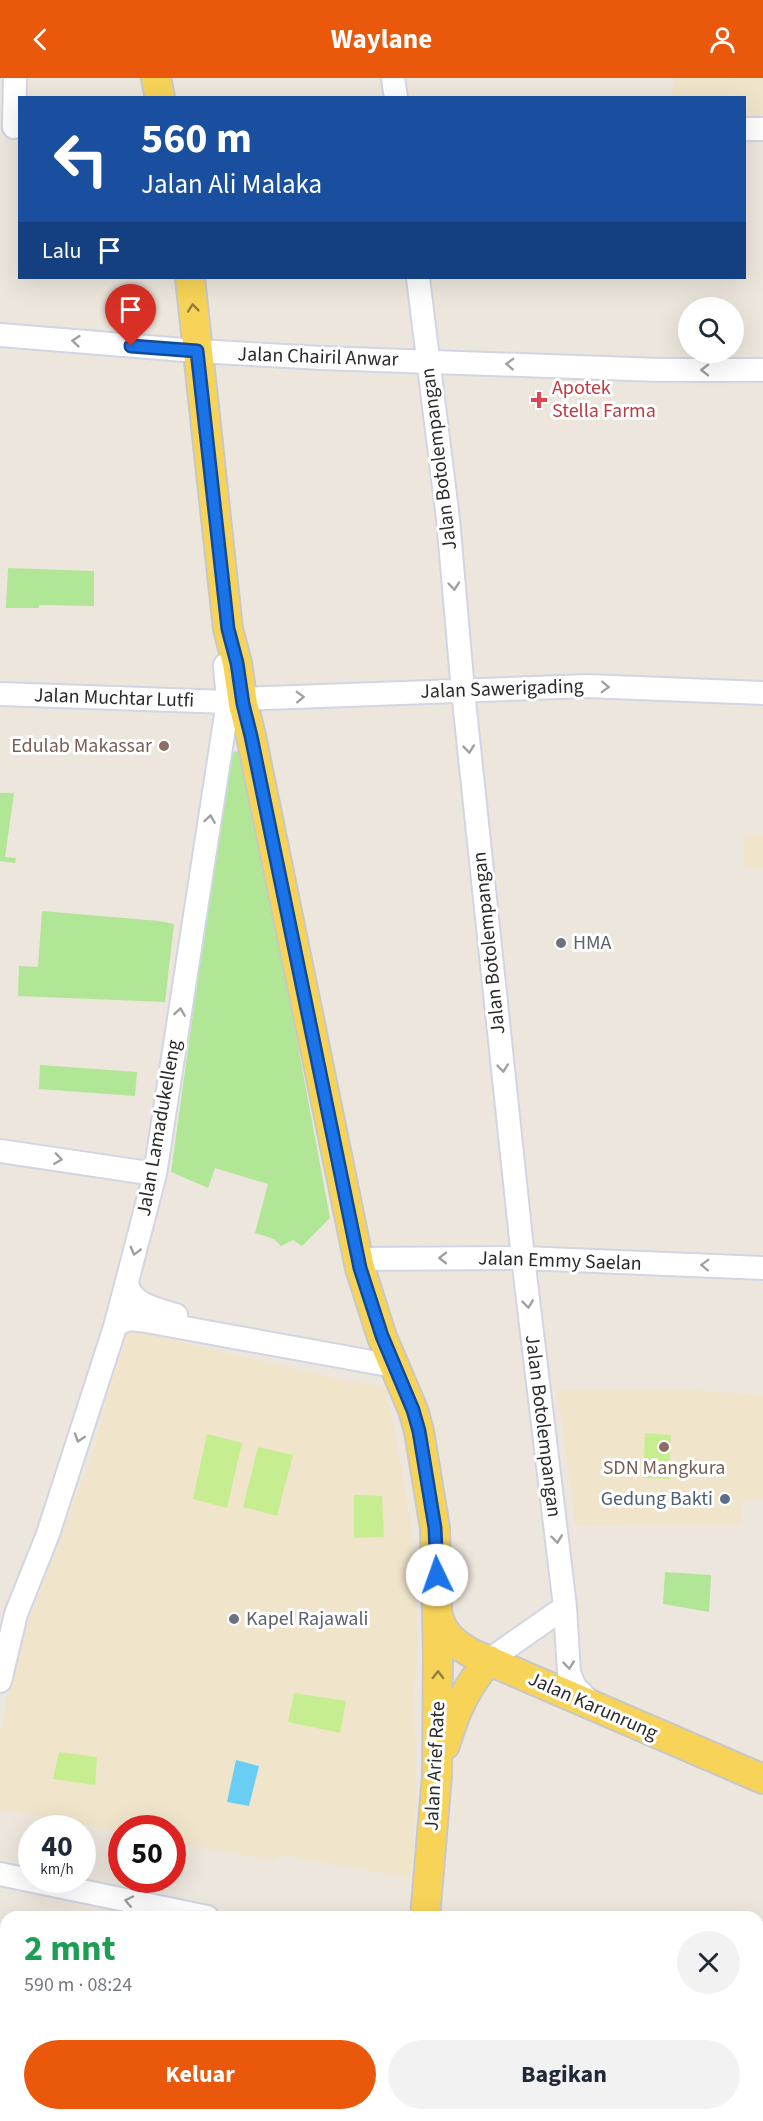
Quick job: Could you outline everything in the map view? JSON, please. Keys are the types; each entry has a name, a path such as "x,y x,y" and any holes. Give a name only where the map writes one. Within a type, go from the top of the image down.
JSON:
{"main road":[{"path":"156,78 160,96"},
{"name":"Jalan Arief Rate","path":"190,279 228,629 237,663 235,700 366,1293 413,1410 419,1431 435,1528 438,1615 437,1775 426,1911"},
{"name":"Jalan Karunrung","path":"438,1615 441,1628 457,1645 610,1714 763,1779"},
{"path":"437,1775 459,1705 472,1681 489,1660"}],"street":[{"path":"11,127 15,78"},
{"path":"393,78 396,96"},
{"path":"746,129 763,129"},
{"name":"Jalan Botolempangan","path":"418,279 448,519 463,690 523,1258 565,1607 569,1673 575,1687 588,1701 610,1714"},
{"name":"Jalan Chairil Anwar","path":"0,335 197,351 322,358 660,370 763,370"},
{"name":"Jalan Sawerigading","path":"235,700 587,686 763,693"},
{"name":"Jalan Muchtar Lutfi","path":"0,694 235,700"},
{"name":"Jalan Lamadukelleng","path":"0,1681 8,1613 48,1534 115,1327 155,1174 235,700"},
{"path":"0,1151 155,1174"},
{"name":"Jalan Emmy Saelan","path":"358,1259 523,1258 763,1268"},
{"path":"127,1282 129,1292 143,1303 258,1340"},
{"path":"115,1327 121,1321 130,1319 394,1366"},
{"path":"489,1660 565,1607"},
{"path":"0,1874 160,1911"}],"shaded area":[{"path":"675,78 763,78 763,124 746,124 746,96 671,96"},
{"path":"745,834 763,835 763,869 743,868"},
{"path":"126,1325 200,1347 348,1381 385,1386 412,1533 418,1643 414,1690 416,1779 413,1861 409,1878 279,1854 274,1861 186,1844 186,1815 108,1815 108,1830 96,1827 96,1815 32,1815 0,1809 0,1735 15,1657 94,1449"},
{"name":"SDN Mangkura","path":"557,1390 689,1390 763,1395 763,1500 741,1499 741,1525 576,1526"}],"green space":[{"path":"8,568 94,571 94,606 39,605 39,608 6,608"},
{"path":"237,751 245,762 330,1218 302,1246 293,1240 281,1246 274,1239 255,1233 268,1184 215,1168 208,1188 171,1172 228,762 231,753"},
{"path":"0,793 14,793 5,857 16,858 15,863 0,861"},
{"path":"42,911 174,924 165,1002 18,996 19,966 38,967"},
{"path":"40,1065 137,1072 135,1096 39,1089"},
{"path":"645,1433 671,1435 669,1479 643,1478"},
{"path":"207,1434 242,1443 227,1508 193,1499"},
{"path":"258,1447 293,1455 277,1516 243,1507"},
{"path":"354,1495 382,1496 384,1537 354,1538"},
{"path":"665,1572 711,1575 709,1612 663,1604"},
{"path":"294,1693 346,1701 340,1733 288,1722"},
{"path":"59,1752 97,1757 95,1785 53,1779"}],"water":[{"path":"236,1760 259,1766 249,1806 227,1802"}],"place":[{"name":"Apotek Stella Farma","path":"539,400"},
{"name":"Edulab Makassar","path":"164,746"},
{"name":"HMA","path":"561,943"},
{"name":"SDN Mangkura","path":"664,1447"},
{"name":"Gedung Bakti","path":"725,1499"},
{"name":"Kapel Rajawali","path":"234,1619"}],"route":[{"path":"131,346 197,351 228,629 237,663 243,704 360,1268 366,1293 413,1410 419,1431 435,1528 437,1575"}]}
